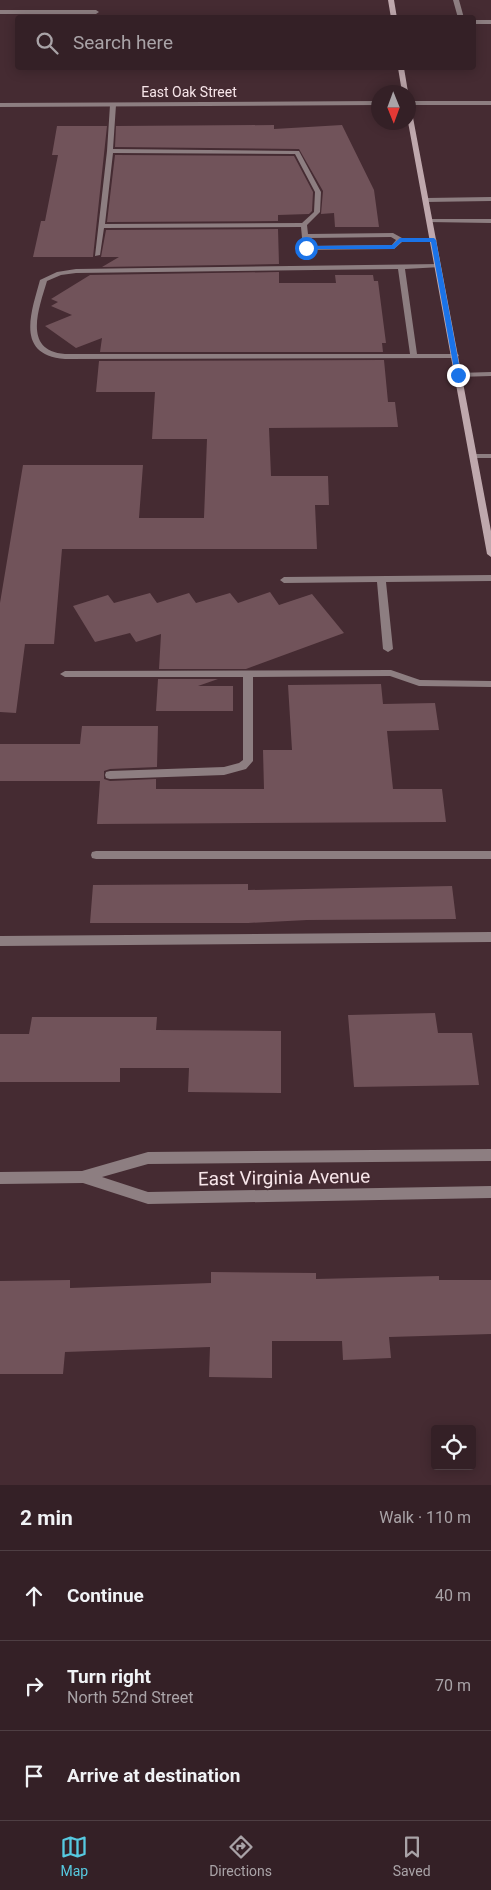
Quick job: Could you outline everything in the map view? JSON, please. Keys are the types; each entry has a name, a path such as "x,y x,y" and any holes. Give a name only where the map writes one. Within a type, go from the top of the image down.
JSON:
{"main road":[{"path":"391,0 394,15"},
{"path":"401,70 404,85"},
{"path":"412,130 491,554"}],"street":[{"path":"456,0 460,15"},
{"path":"0,12 96,12"},
{"path":"476,22 491,22"},
{"path":"416,103 491,103"},
{"name":"East Oak Street","path":"0,105 371,104"},
{"path":"97,255 114,105"},
{"path":"110,151 297,152 318,192 318,212 304,226 306,248 394,247 400,240"},
{"path":"426,200 491,199"},
{"path":"430,221 491,221"},
{"path":"101,226 304,226"},
{"path":"304,236 393,235 400,240 434,240"},
{"path":"438,266 92,270 59,273 44,280 33,323 35,338 40,349 52,355 79,357 455,356"},
{"path":"401,267 414,356"},
{"path":"458,375 491,374"},
{"path":"473,456 491,456"},
{"path":"284,580 491,578"},
{"path":"381,579 388,649"},
{"path":"110,775 224,771 242,766 248,760 248,673"},
{"path":"65,674 391,673 419,683 491,684"},
{"path":"96,855 491,855"},
{"path":"0,941 491,937"},
{"name":"East Virginia Avenue","path":"0,1178 82,1177 148,1158 491,1156"},
{"name":"East Virginia Avenue","path":"82,1177 148,1198 491,1192"}],"building":[{"path":"274,125 274,129 342,125 374,190 379,227 335,227 334,213 321,214 323,191 299,149 115,147 116,126"},
{"path":"57,126 107,126 93,257 33,257 41,221 45,221 58,155 52,155"},
{"path":"115,155 294,156 313,192 312,211 309,214 278,215 278,221 107,222"},
{"path":"278,229 279,264 102,267 119,257 101,257 106,230"},
{"path":"279,272 279,283 336,283 335,275 373,275 374,281 378,281 386,343 382,343 383,352 100,352 102,338 76,348 45,326 72,315 51,306 58,302 51,299 90,275"},
{"path":"384,360 388,402 395,402 398,427 269,428 271,476 328,476 329,505 315,505 317,549 62,549 54,644 25,644 16,713 0,712 0,603 23,465 143,465 139,518 204,518 207,439 152,439 155,392 96,392 99,361"},
{"path":"270,592 279,605 312,594 344,633 246,669 159,669 161,634 136,642 130,633 95,642 73,606 108,595 114,603 150,593 157,603 189,593 196,603 230,593 238,603"},
{"path":"158,679 218,679 198,686 233,686 233,711 156,711"},
{"path":"381,684 383,704 435,703 439,730 387,731 393,789 442,789 446,822 97,824 100,781 0,781 0,744 80,744 82,726 158,726 157,767 110,769 104,771 104,779 110,781 156,779 156,789 264,789 263,750 292,750 288,685"},
{"path":"248,884 248,890 452,886 456,919 307,920 248,923 90,923 93,885"},
{"path":"435,1013 438,1033 472,1033 479,1085 354,1087 348,1015"},
{"path":"32,1017 157,1017 156,1030 281,1031 281,1093 188,1092 189,1068 120,1068 120,1082 0,1082 0,1034 29,1034"},
{"path":"211,1272 316,1273 316,1279 439,1276 439,1280 491,1280 491,1334 389,1337 391,1358 343,1360 342,1341 272,1341 272,1378 209,1377 210,1347 65,1352 63,1374 0,1374 0,1281 70,1280 70,1288 211,1283"}],"route":[{"path":"306,248 394,247 400,240 434,240 458,375"}]}
